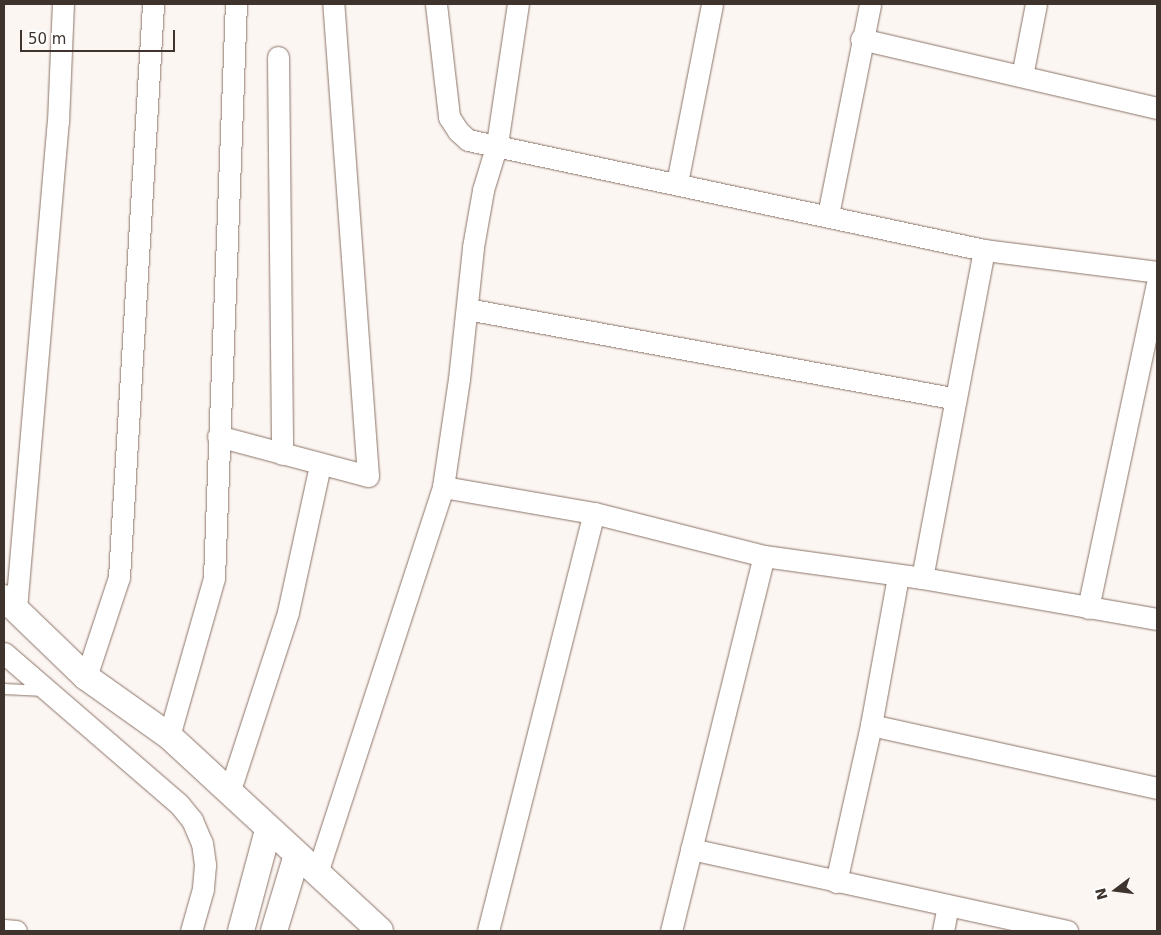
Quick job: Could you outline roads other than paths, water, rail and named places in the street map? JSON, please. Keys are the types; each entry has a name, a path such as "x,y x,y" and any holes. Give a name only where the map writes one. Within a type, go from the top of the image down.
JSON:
{"street":[{"path":"63,4 58,122 10,603 86,677 169,736 268,830 317,872 380,931"},
{"path":"86,677 119,577 154,4"},
{"path":"169,736 214,578 236,4"},
{"path":"218,436 320,465 368,476 333,4"},
{"path":"436,4 449,118 458,131 468,140 497,144 984,250 1157,272"},
{"path":"317,872 443,487 474,247 484,190 497,144 518,4"},
{"path":"677,183 712,4"},
{"path":"828,215 870,4"},
{"path":"1022,76 1036,4"},
{"path":"862,38 1157,108"},
{"path":"278,57 282,454"},
{"path":"922,578 984,250"},
{"path":"1088,608 1157,284"},
{"path":"467,310 955,399"},
{"path":"229,792 288,612 320,465"},
{"path":"443,487 594,513 764,556 922,578 1157,619"},
{"path":"488,931 594,513"},
{"path":"671,931 764,556"},
{"path":"836,882 871,725 898,576"},
{"path":"4,653 179,804 192,820 202,843 205,865 203,889 191,931"},
{"path":"871,725 1157,788"},
{"path":"241,931 268,830"},
{"path":"691,849 1067,931"},
{"path":"274,931 297,855"},
{"path":"943,931 948,906"},
{"path":"4,930 16,931"}],"lane":[{"path":"4,689 49,692"}]}
